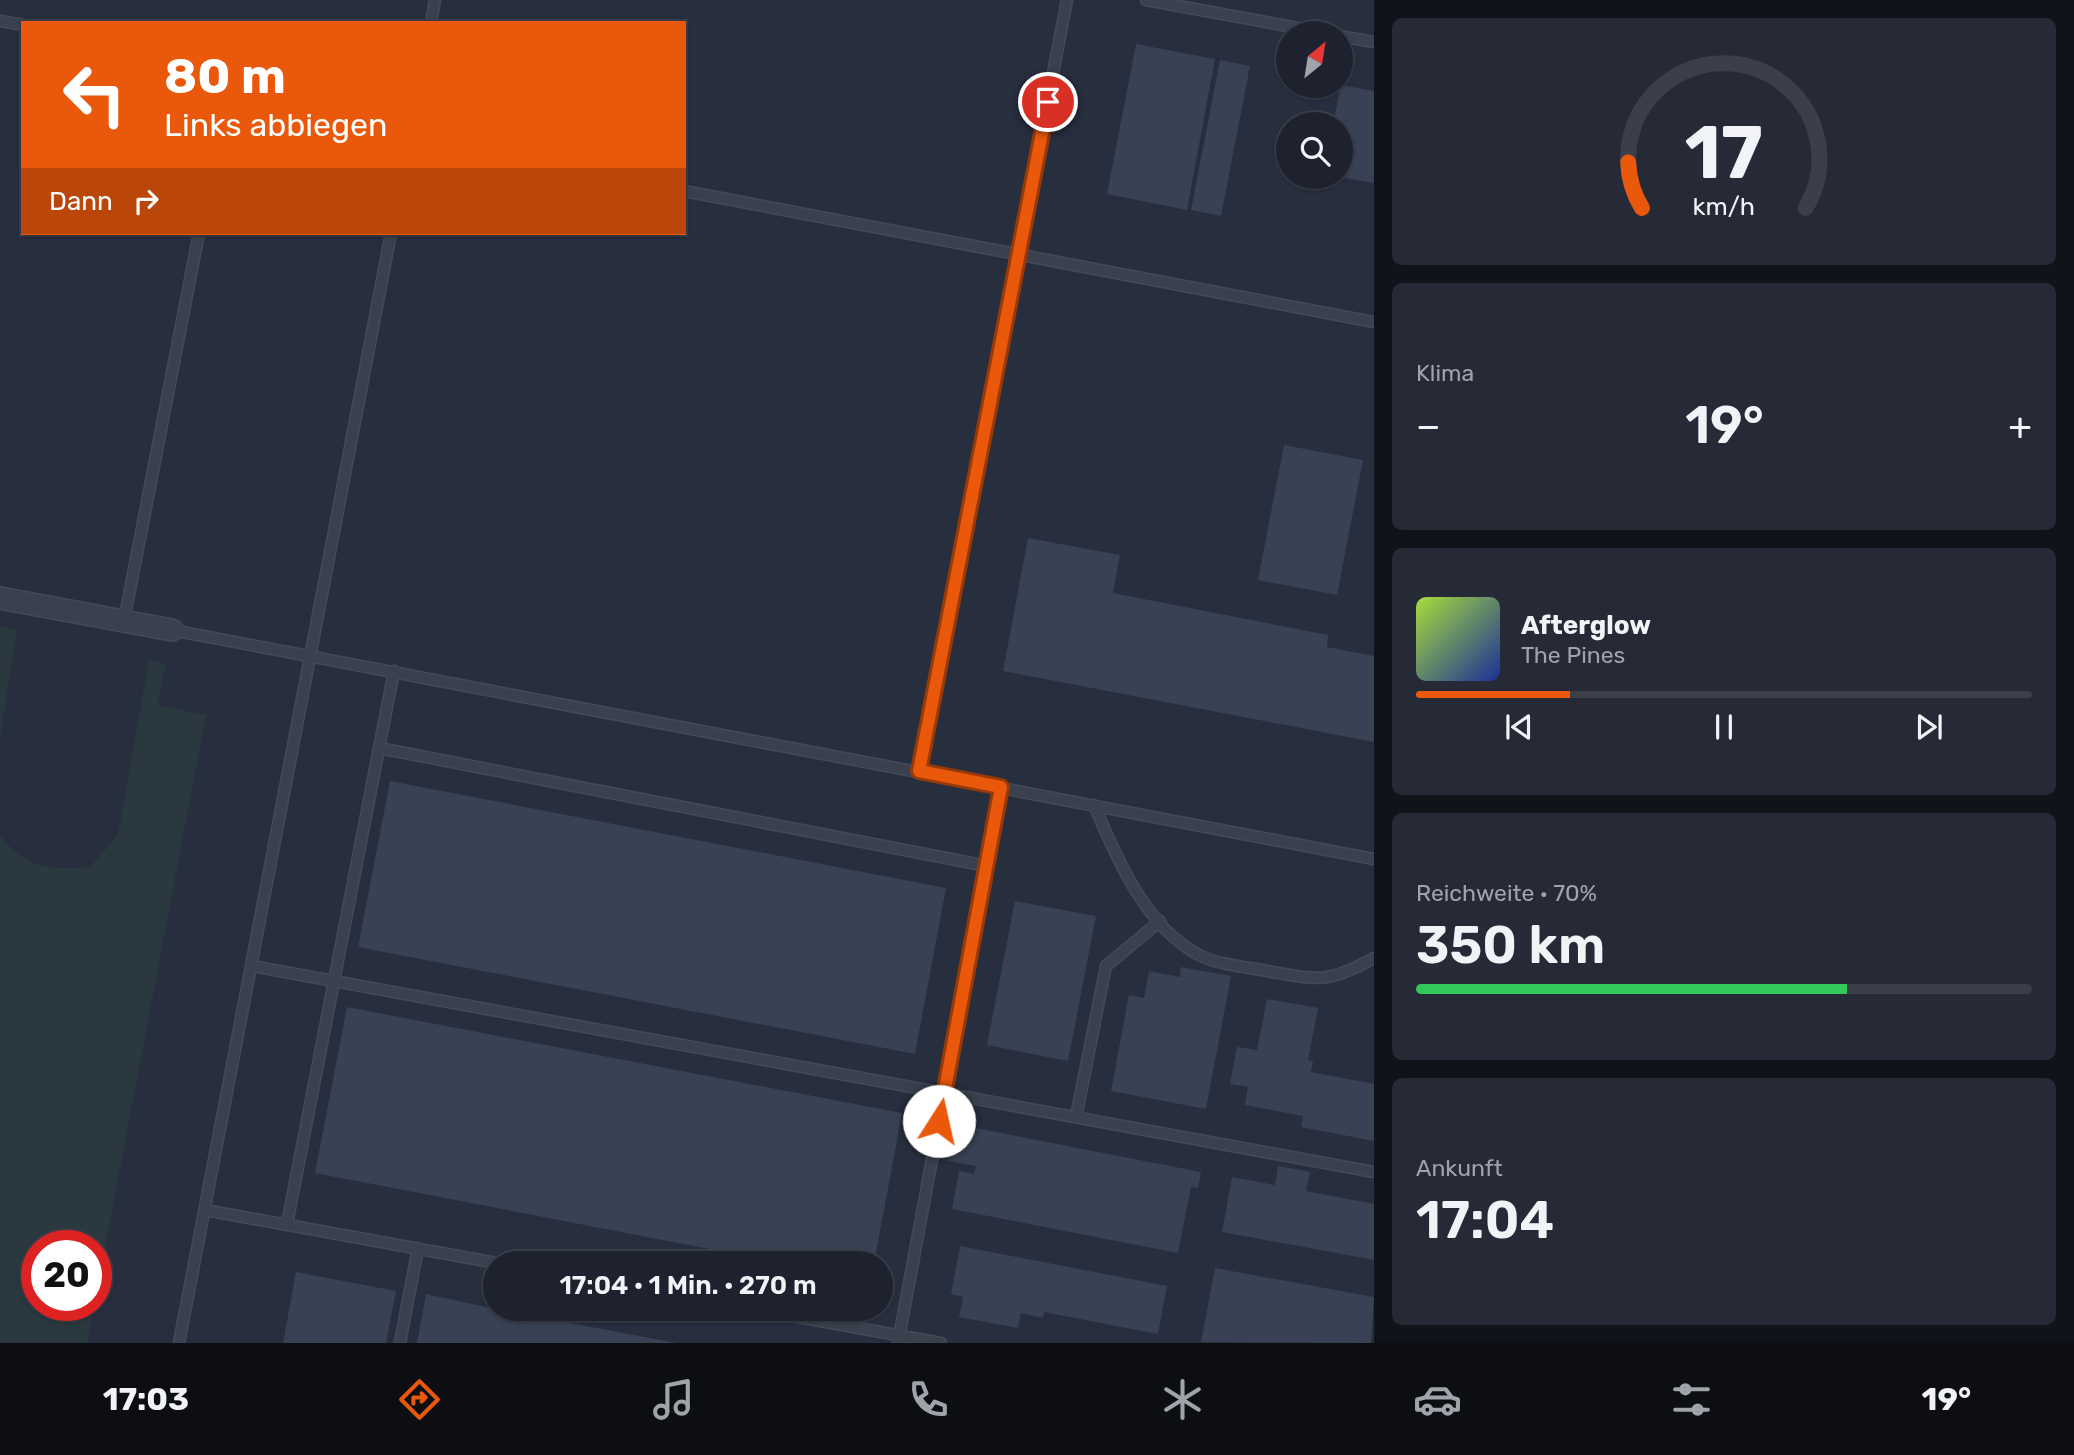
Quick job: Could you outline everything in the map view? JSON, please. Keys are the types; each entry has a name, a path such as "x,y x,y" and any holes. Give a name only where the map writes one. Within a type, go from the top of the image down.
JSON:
{"street":[{"path":"0,598 172,630"}],"lane":[{"path":"431,21 435,0"},
{"path":"919,771 1067,0"},
{"path":"1146,0 1276,24"},
{"path":"0,21 21,25"},
{"path":"1353,38 1374,42"},
{"path":"686,191 1374,322"},
{"path":"124,621 200,235"},
{"path":"179,1343 391,235"},
{"path":"172,630 1374,859"},
{"path":"287,1224 394,671"},
{"path":"379,748 987,866"},
{"path":"899,1339 1001,787"},
{"path":"1094,805 1117,859 1138,893 1173,938 1201,956 1299,977 1342,976 1374,958"},
{"path":"1076,1117 1106,966 1160,921"},
{"path":"252,966 1374,1172"},
{"path":"205,1210 483,1260"},
{"path":"400,1343 418,1248"},
{"path":"812,1321 899,1339 941,1343"}],"shaded area":[{"path":"0,626 17,630 0,738"},
{"path":"149,660 166,664 157,705 206,715 108,1230 21,1230 21,1321 91,1321 87,1343 0,1343 0,836 30,861 63,868 90,867 118,835"}],"building":[{"path":"1136,44 1215,59 1187,210 1107,194"},
{"path":"1220,60 1250,66 1221,216 1191,210"},
{"path":"1353,87 1374,91 1374,183 1353,179 1353,112 1335,112 1338,98 1353,98"},
{"path":"1284,445 1363,460 1337,595 1258,580"},
{"path":"1028,538 1120,555 1113,593 1328,635 1327,647 1374,656 1374,742 1003,671"},
{"path":"390,781 946,888 915,1054 358,947"},
{"path":"1015,901 1096,916 1068,1061 987,1045"},
{"path":"1181,967 1231,976 1206,1109 1111,1091 1129,995 1144,998 1149,971 1180,977"},
{"path":"1267,999 1318,1008 1308,1060 1313,1061 1311,1072 1374,1084 1374,1141 1301,1127 1303,1116 1245,1105 1248,1087 1230,1084 1237,1047 1257,1050"},
{"path":"347,1007 902,1113 876,1251 720,1251 315,1173"},
{"path":"955,1124 1201,1172 1198,1188 1191,1187 1178,1253 952,1209 959,1171 974,1174 976,1166 948,1161"},
{"path":"1278,1166 1310,1172 1306,1191 1374,1204 1374,1260 1222,1232 1232,1177 1275,1185"},
{"path":"960,1246 1167,1286 1158,1334 1044,1312 1043,1318 1021,1313 1018,1328 959,1317 963,1297 951,1294"},
{"path":"1215,1268 1374,1297 1371,1343 1201,1342"},
{"path":"296,1272 396,1291 386,1343 283,1343"},
{"path":"426,1294 483,1306 483,1321 559,1321 677,1343 417,1343"}],"route":[{"path":"939,1121 1001,787 919,771 1048,102"}]}
